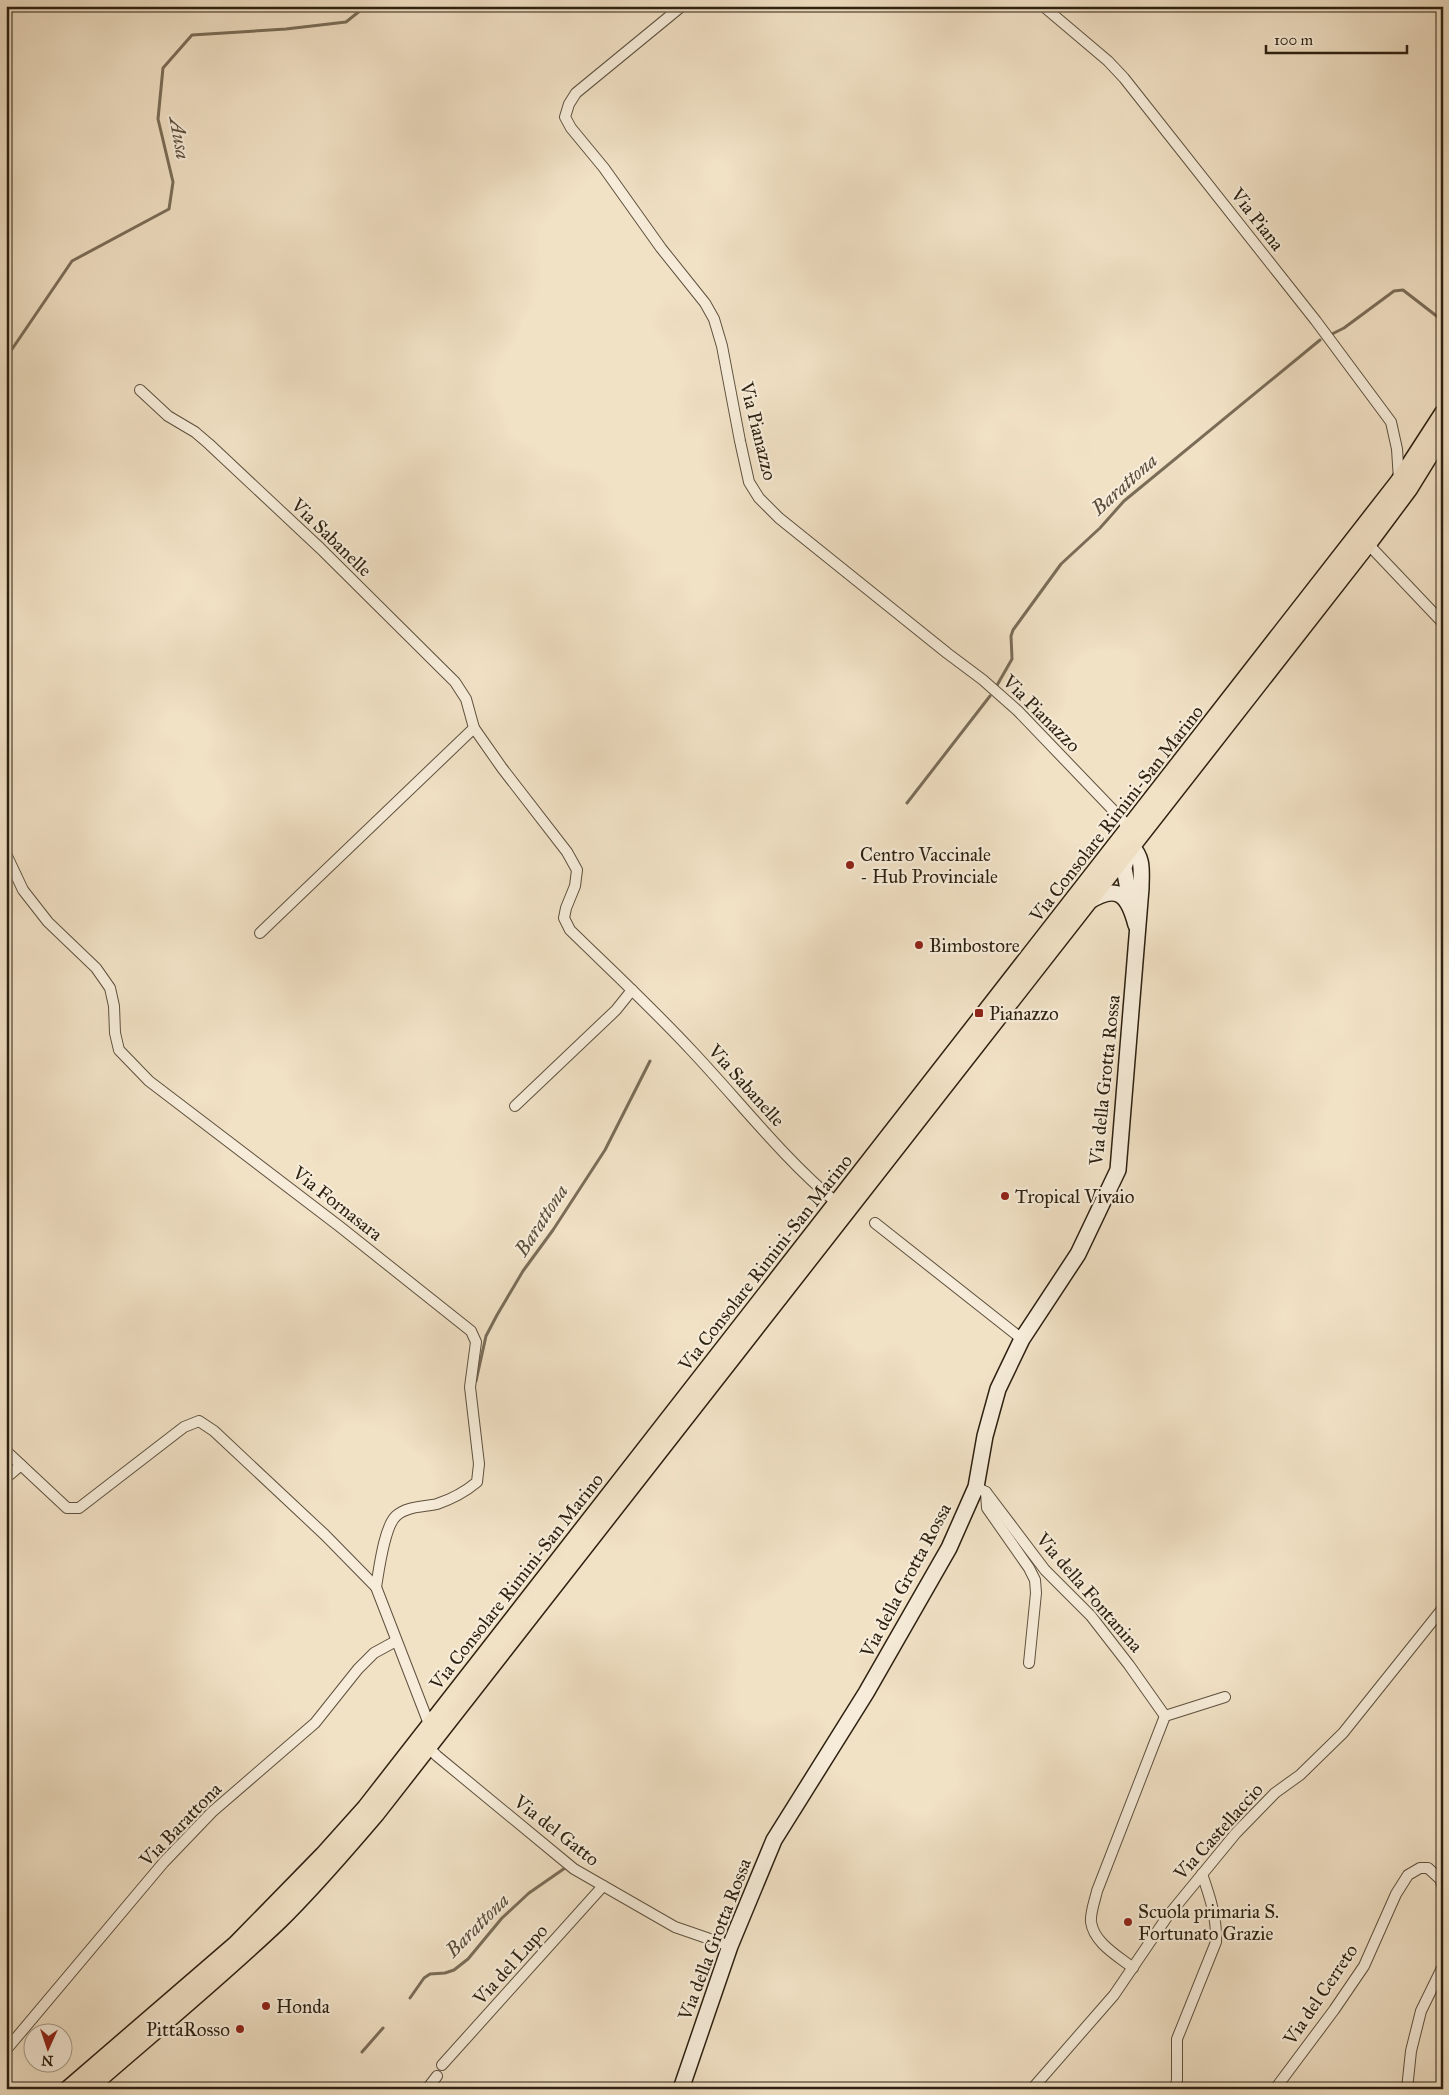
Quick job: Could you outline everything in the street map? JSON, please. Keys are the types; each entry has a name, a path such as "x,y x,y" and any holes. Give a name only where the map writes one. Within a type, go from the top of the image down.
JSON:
{"main road":[{"name":"Via Consolare Rimini-San Marino","path":"88,2089 280,1919 331,1866 376,1814 1087,902 1129,838 1400,481 1443,413"},
{"name":"Via Consolare Rimini-San Marino","path":"68,2089 236,1944 366,1807 837,1203 1129,838 1368,544 1409,489 1443,434"}],"street":[{"name":"Via Pianazzo","path":"682,6 576,93 569,104 565,116 571,128 604,168 705,303 714,319 722,346 749,482 759,498 778,518 983,680 1018,711 1124,822 1129,838"},
{"name":"Via Piana","path":"1043,6 1108,61 1124,78 1316,321 1391,422 1397,449 1400,481"},
{"name":"Via Sabanelle","path":"140,390 168,416 195,432 209,444 320,548 455,682 466,699 474,728 502,768 568,852 577,870 575,886 564,918 570,930 692,1050 779,1147 819,1188 837,1203"},
{"path":"1368,544 1443,623"},
{"path":"260,933 474,728"},
{"name":"Via della Grotta Rossa","path":"1129,838 1124,868 1138,931"},
{"name":"Via della Grotta Rossa","path":"681,2089 730,1946 774,1840 866,1693 929,1586 981,1490 985,1436 998,1389 1022,1338 1078,1254 1118,1170 1140,915 1141,862 1138,852 1129,838"},
{"name":"Via Fornasara","path":"6,854 28,896 48,922 96,968 110,988 114,1006 115,1033 119,1050 150,1081 340,1226 471,1332 476,1342 470,1387 479,1464 477,1482 465,1493 436,1504 416,1507 396,1516 386,1535 376,1586"},
{"path":"1087,902 1106,893 1117,894 1131,906"},
{"path":"515,1106 616,1010 632,990"},
{"path":"875,1223 1022,1338"},
{"path":"6,1450 66,1508 79,1508 184,1427 199,1421 214,1431 325,1535 376,1586 429,1724 429,1748"},
{"path":"6,1478 21,1465"},
{"name":"Via della Fontanina","path":"981,1490 987,1508 1029,1568 1035,1580 1036,1593 1029,1663"},
{"name":"Via della Fontanina","path":"981,1490 1045,1570 1091,1616 1165,1716"},
{"name":"Via Castellaccio","path":"1032,2089 1114,1996 1167,1917 1236,1833 1275,1793 1300,1774 1342,1733 1443,1608"},
{"name":"Via Barattona","path":"6,2050 164,1862 212,1812 315,1722 358,1669 374,1653 396,1641"},
{"path":"1133,1968 1099,1941 1094,1932 1091,1920 1097,1891 1165,1716 1225,1697"},
{"name":"Via del Gatto","path":"429,1748 488,1799 530,1830 574,1869 675,1927 730,1946"},
{"name":"Via del Cerreto","path":"1275,2089 1364,1966 1396,1894 1408,1874 1420,1868 1428,1868 1440,1879 1443,1887"},
{"path":"1165,2089 1176,2085 1176,2039 1216,1942 1217,1927 1212,1900 1202,1874"},
{"name":"Via del Lupo","path":"442,2065 603,1886"},
{"path":"1407,2089 1411,2051 1421,2011 1443,1966"},
{"path":"427,2089 437,2076"}],"waterway":[{"name":"Ausa","path":"6,358 72,261 169,209 173,182 158,119 163,68 192,35 286,29 346,22 366,6"},
{"name":"Barattona","path":"1330,335 1344,328 1394,291 1403,290 1443,321"},
{"name":"Barattona","path":"996,687 1012,659 1011,636 1013,630 1061,564 1100,528 1124,501 1320,340"},
{"name":"Barattona","path":"907,803 990,696"},
{"name":"Barattona","path":"476,1381 486,1336 497,1315 523,1271 553,1230 605,1150 650,1061"},
{"name":"Barattona","path":"410,1998 424,1978 430,1974 454,1970 468,1959 502,1918 529,1893 565,1868"},
{"name":"Barattona","path":"362,2052 383,2028"}],"place":[{"name":"Centro Vaccinale - Hub Provinciale","path":"850,865"},
{"name":"Bimbostore","path":"919,945"},
{"name":"Pianazzo","path":"979,1013"},
{"name":"Tropical Vivaio","path":"1005,1196"},
{"name":"Scuola primaria S. Fortunato Grazie","path":"1128,1922"},
{"name":"Honda","path":"266,2006"},
{"name":"PittaRosso","path":"240,2029"}]}
